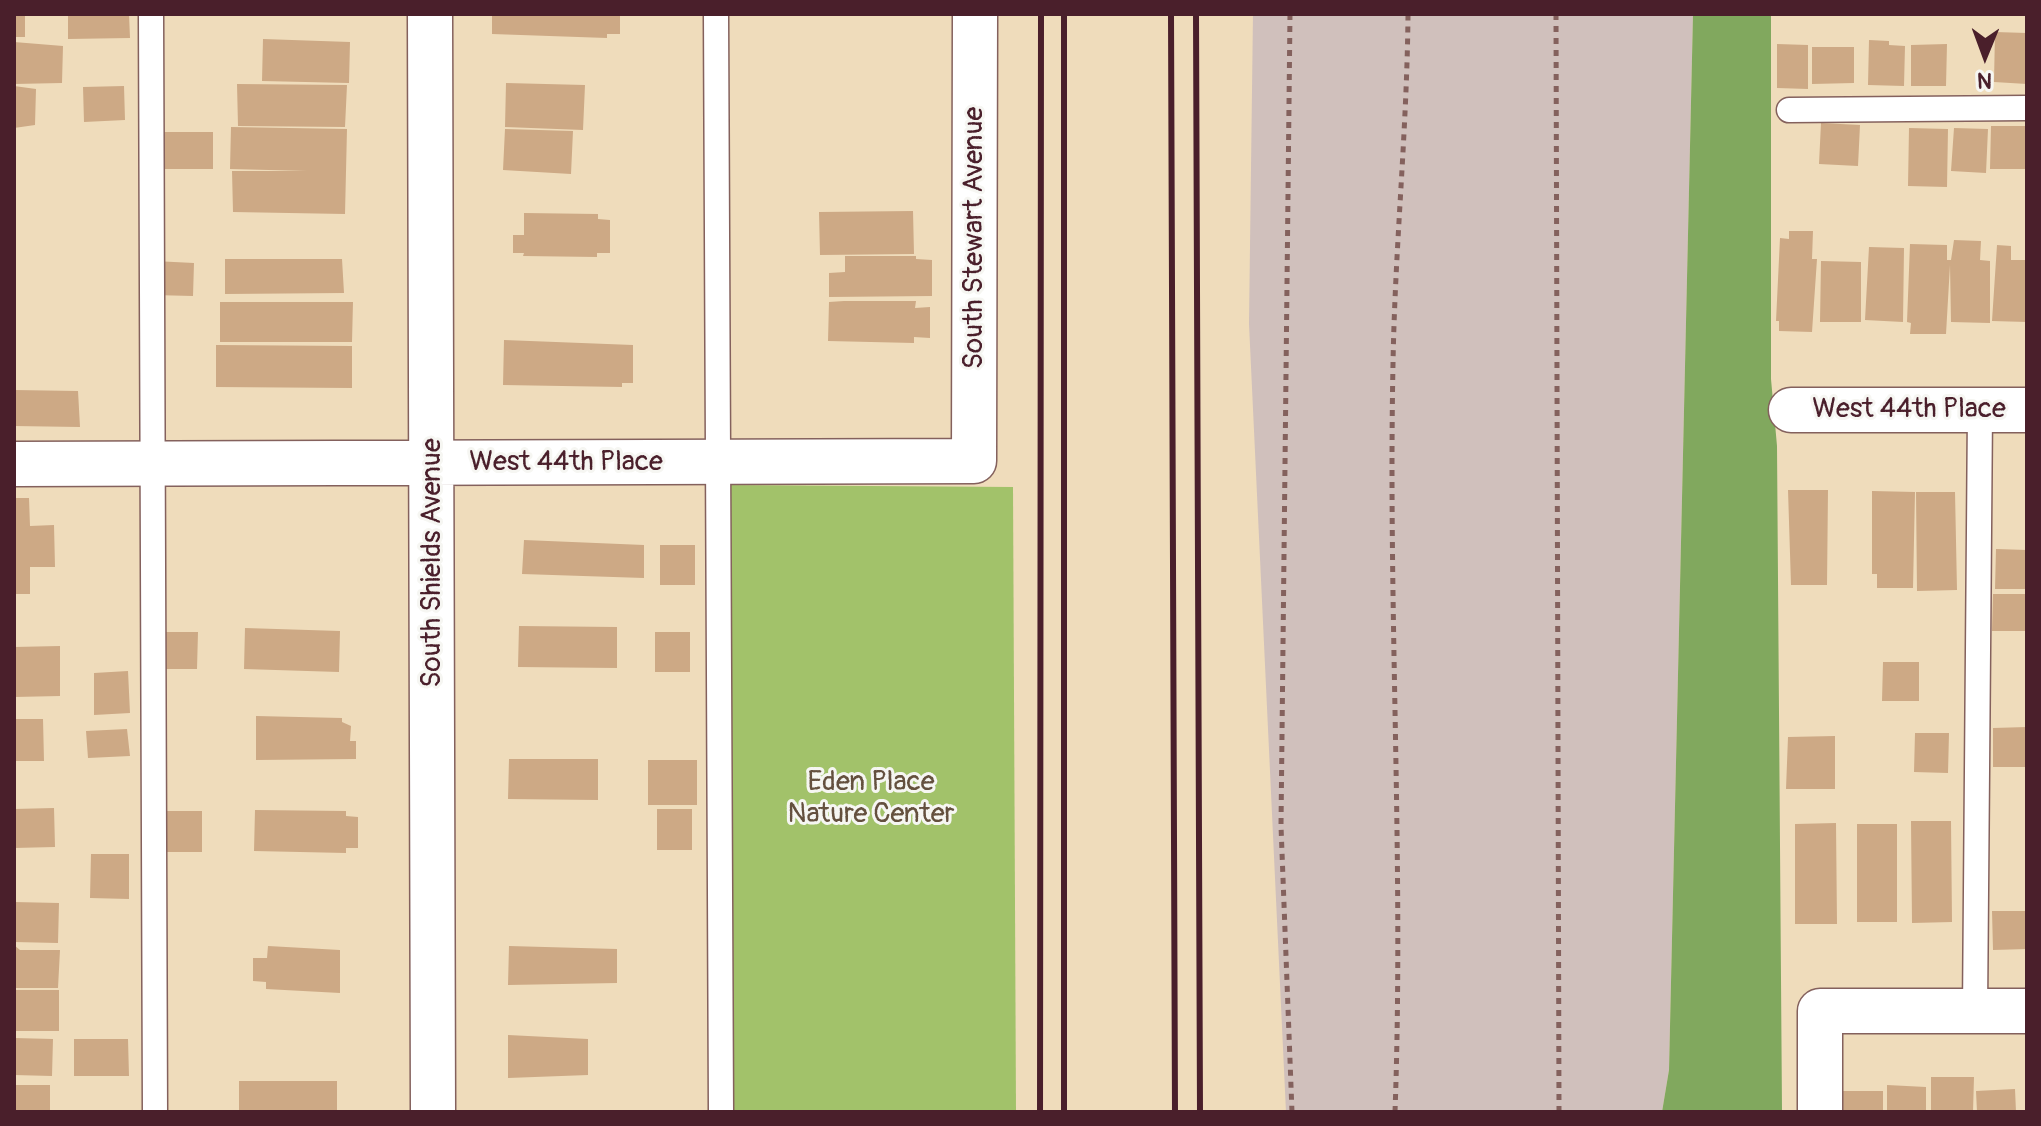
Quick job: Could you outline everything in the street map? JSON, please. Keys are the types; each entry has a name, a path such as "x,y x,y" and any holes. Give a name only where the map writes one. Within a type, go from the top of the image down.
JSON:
{"street":[{"name":"South Shields Avenue","path":"430,14 433,1112"},
{"name":"South Stewart Avenue","path":"974,461 975,14"},
{"name":"West 44th Place","path":"1791,410 2027,410"},
{"name":"West 44th Place","path":"14,464 974,461"},
{"path":"1820,1112 1820,1011 2027,1011"}],"lane":[{"path":"151,14 155,1112"},
{"path":"716,14 721,1112"},
{"path":"1789,110 2027,108"},
{"path":"1975,1011 1980,410"}],"path":[{"path":"1290,14 1281,826 1292,1112"},
{"path":"1395,1112 1400,964 1393,363 1407,116 1408,14"},
{"path":"1556,14 1559,1112"}],"shaded area":[{"path":"1253,14 1693,14 1669,1070 1662,1112 1286,1112 1249,324"}],"green space":[{"path":"1693,14 1771,14 1771,379 1777,446 1782,1112 1662,1112 1669,1070"},
{"name":"Eden Place Nature Center","path":"727,485 1013,487 1016,1112 729,1112"}],"building":[{"path":"14,14 25,14 25,37 14,37"},
{"path":"68,14 129,14 130,38 68,39"},
{"path":"492,14 620,14 620,34 607,34 607,38 492,34"},
{"path":"1995,32 2027,33 2027,84 1994,82"},
{"path":"263,39 350,42 349,83 262,81"},
{"path":"1869,40 1905,46 1904,86 1868,85"},
{"path":"14,42 63,46 62,83 14,84"},
{"path":"1777,44 1808,45 1808,89 1777,88"},
{"path":"1947,44 1946,86 1911,86 1911,45"},
{"path":"1812,47 1854,47 1854,83 1812,84"},
{"path":"506,83 585,85 583,130 505,127"},
{"path":"237,84 347,85 345,127 238,126"},
{"path":"14,86 36,89 35,125 14,128"},
{"path":"124,86 125,120 84,122 83,87"},
{"path":"1821,123 1860,125 1858,166 1819,164"},
{"path":"1991,126 2027,126 2027,169 1990,169"},
{"path":"231,127 347,129 345,214 233,212 232,171 307,171 230,169"},
{"path":"1909,128 1948,129 1947,187 1908,186"},
{"path":"1954,128 1988,129 1986,173 1951,171"},
{"path":"505,129 573,131 571,174 503,170"},
{"path":"160,132 213,132 213,169 160,169"},
{"path":"913,211 914,254 820,255 819,212"},
{"path":"524,213 598,214 598,219 610,220 610,253 597,253 597,257 523,256 524,253 513,253 513,235 524,235"},
{"path":"1789,231 1813,231 1812,259 1817,259 1812,332 1779,331 1779,321 1776,321 1780,238 1789,239"},
{"path":"1954,240 1981,241 1980,260 1990,261 1990,323 1951,322 1950,265 1946,334 1910,334 1911,323 1907,322 1910,244 1947,245 1947,260 1951,260"},
{"path":"1997,245 2011,246 2011,260 2027,260 2027,322 1992,321"},
{"path":"1869,247 1904,248 1903,322 1865,320"},
{"path":"845,256 916,256 916,259 932,260 932,296 829,297 829,273 845,272"},
{"path":"225,259 342,259 344,293 225,294"},
{"path":"154,261 194,263 193,296 153,295"},
{"path":"1821,261 1861,262 1861,322 1820,322"},
{"path":"916,301 915,308 930,307 930,338 914,337 914,343 828,341 829,302"},
{"path":"220,302 353,302 352,342 220,342"},
{"path":"504,340 633,345 633,383 622,383 622,387 503,385"},
{"path":"216,345 352,346 352,388 216,387"},
{"path":"14,390 78,391 80,427 14,426"},
{"path":"1788,490 1828,490 1827,585 1791,585"},
{"path":"1872,491 1915,492 1913,588 1877,588 1877,574 1872,574"},
{"path":"1916,492 1955,492 1957,590 1917,591"},
{"path":"14,498 29,498 30,526 54,525 55,567 30,567 30,594 14,594"},
{"path":"524,540 644,545 644,578 522,574"},
{"path":"660,545 695,545 695,585 660,585"},
{"path":"1996,549 2027,550 2027,589 1995,589"},
{"path":"1993,594 2027,594 2027,631 1992,631"},
{"path":"519,626 617,627 617,668 518,667"},
{"path":"245,628 340,631 339,672 244,669"},
{"path":"163,632 198,632 197,669 163,669"},
{"path":"655,632 690,632 690,672 655,672"},
{"path":"60,646 60,696 14,697 14,647"},
{"path":"1883,662 1919,662 1919,701 1882,701"},
{"path":"128,671 130,713 94,715 94,673"},
{"path":"256,716 342,718 342,722 351,726 350,741 356,741 356,759 256,760"},
{"path":"14,719 43,719 44,761 14,761"},
{"path":"2027,727 2027,767 1993,767 1993,728"},
{"path":"127,729 130,756 88,758 86,731"},
{"path":"1915,733 1949,733 1948,773 1914,772"},
{"path":"1835,736 1835,789 1786,789 1788,737"},
{"path":"509,759 598,759 598,800 508,799"},
{"path":"648,760 697,760 697,805 648,805"},
{"path":"54,808 55,847 14,848 14,809"},
{"path":"657,809 692,809 692,850 657,850"},
{"path":"255,810 346,811 346,816 358,817 358,848 346,848 346,853 254,851"},
{"path":"167,811 202,811 202,852 167,852"},
{"path":"1911,821 1951,821 1952,922 1912,923"},
{"path":"1836,823 1837,924 1795,924 1795,824"},
{"path":"1857,824 1897,824 1897,922 1857,922"},
{"path":"91,854 129,854 129,899 90,898"},
{"path":"14,902 59,903 58,943 14,942"},
{"path":"1992,911 2027,911 2027,949 1993,950"},
{"path":"14,945 20,950 60,950 58,988 16,988"},
{"path":"268,946 340,950 340,993 266,989 266,982 253,981 253,958 267,958"},
{"path":"509,946 617,949 617,983 508,985"},
{"path":"16,990 59,990 59,1031 14,1031"},
{"path":"508,1035 588,1039 588,1075 508,1078"},
{"path":"14,1038 53,1039 52,1076 14,1075"},
{"path":"74,1039 128,1039 129,1076 74,1076"},
{"path":"1931,1077 1974,1077 1973,1112 1931,1112"},
{"path":"239,1081 337,1081 337,1112 239,1112"},
{"path":"14,1085 50,1085 50,1112 14,1112"},
{"path":"1887,1085 1926,1087 1926,1112 1887,1112"},
{"path":"2015,1089 2016,1112 1977,1112 1976,1091"},
{"path":"1842,1091 1883,1091 1883,1112 1842,1112"}],"railway":[{"path":"1040,1112 1041,14"},
{"path":"1064,14 1064,1112"},
{"path":"1171,14 1175,1112"},
{"path":"1196,14 1200,1112"}]}
